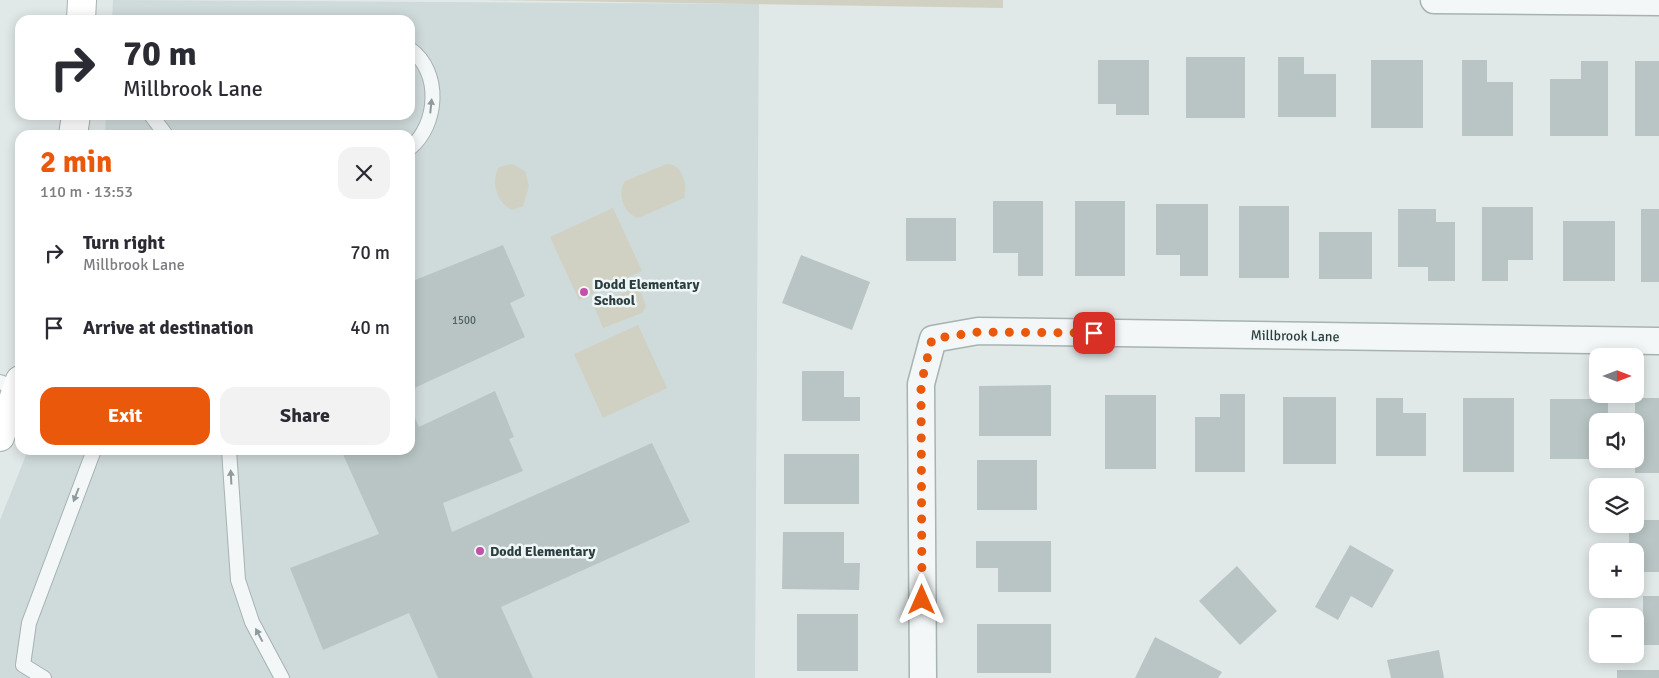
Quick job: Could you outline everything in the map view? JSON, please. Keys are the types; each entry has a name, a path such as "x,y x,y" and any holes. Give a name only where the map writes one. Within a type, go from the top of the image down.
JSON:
{"main road":[{"path":"82,0 82,15"},
{"path":"0,437 12,384"}],"street":[{"path":"1434,0 1659,2"},
{"name":"Millbrook Lane","path":"923,678 921,384 932,339 978,332 1659,341"}],"lane":[{"path":"415,55 426,67 432,86 432,108 424,132 415,144"},
{"path":"44,678 23,665 29,623 92,455"},
{"path":"229,455 238,580 252,622 282,678"}],"shaded area":[{"name":"Dodd Elementary School","path":"113,0 759,4 755,678 0,678 0,520 26,455 415,455 415,130 105,130 106,120 415,120 415,15 112,15"},
{"path":"484,0 1003,0 1003,8"},
{"path":"512,164 525,171 529,186 523,206 512,210 502,202 496,192 495,179 499,167"},
{"path":"667,164 677,167 683,176 684,198 638,218 633,216 625,208 623,202 622,192 625,181"},
{"path":"613,208 642,271 579,300 550,237"},
{"path":"639,287 646,306 642,313 603,328 595,308 600,302"},
{"path":"638,325 667,388 603,418 574,354"}],"building":[{"path":"1186,57 1245,57 1245,118 1186,118"},
{"path":"1278,57 1304,57 1304,74 1336,74 1336,117 1278,117"},
{"path":"1098,60 1149,60 1149,115 1116,115 1116,104 1098,104"},
{"path":"1371,60 1423,60 1423,128 1371,128"},
{"path":"1462,60 1487,60 1487,82 1513,82 1513,136 1462,136"},
{"path":"1581,61 1608,61 1608,136 1550,136 1550,79 1581,79"},
{"path":"1635,61 1659,61 1659,136 1635,136"},
{"path":"993,201 1043,201 1043,276 1018,276 1018,253 993,253"},
{"path":"1075,201 1125,201 1125,276 1075,276"},
{"path":"1156,204 1208,204 1208,276 1180,276 1180,255 1156,255"},
{"path":"1239,206 1289,206 1289,278 1239,278"},
{"path":"1482,207 1533,207 1533,260 1508,260 1508,281 1482,281"},
{"path":"1398,209 1436,209 1436,222 1455,222 1455,281 1428,281 1428,267 1398,267"},
{"path":"1641,209 1659,209 1659,282 1641,282"},
{"path":"906,218 956,218 956,261 906,261"},
{"path":"1563,221 1615,221 1615,281 1563,281"},
{"path":"1319,232 1372,232 1372,279 1319,279"},
{"path":"503,245 525,296 510,303 525,337 415,388 415,280"},
{"path":"801,255 870,282 852,330 782,303"},
{"path":"802,371 844,371 844,397 860,397 860,421 802,421"},
{"path":"1051,385 1051,436 979,436 979,386"},
{"name":"Dodd Elementary","path":"495,391 514,437 509,439 523,471 443,503 452,532 652,443 690,522 501,607 533,678 438,678 409,613 323,650 290,568 379,534 343,455 415,455 415,418 419,427"},
{"path":"1220,394 1245,394 1245,472 1195,472 1195,417 1220,417"},
{"path":"1105,395 1156,395 1156,469 1105,469"},
{"path":"1283,397 1336,397 1336,464 1283,464"},
{"path":"1376,398 1403,398 1403,413 1426,413 1426,456 1376,456"},
{"path":"1463,398 1514,398 1514,472 1463,472"},
{"path":"1644,398 1659,398 1659,473 1635,473 1635,468 1644,468 1644,413 1635,413 1635,403 1644,403"},
{"path":"1550,399 1589,399 1589,403 1608,403 1608,413 1589,413 1589,459 1550,459"},
{"path":"784,454 859,454 859,504 784,504"},
{"path":"977,460 1037,460 1037,510 977,510"},
{"path":"1644,520 1659,520 1659,572 1644,572 1644,543 1629,543 1629,533 1644,533"},
{"path":"783,532 844,532 844,563 860,563 859,590 782,589"},
{"path":"976,541 1051,541 1051,592 998,592 998,568 976,568"},
{"path":"1350,545 1394,570 1372,608 1351,596 1338,620 1315,607"},
{"path":"1237,566 1277,611 1240,645 1199,601"},
{"path":"1644,596 1659,596 1659,645 1644,645"},
{"path":"797,614 858,614 858,671 797,671"},
{"path":"977,624 1051,624 1051,673 977,673"},
{"path":"1155,637 1222,672 1218,678 1135,678"},
{"path":"1439,650 1444,678 1391,678 1387,660"},
{"path":"1617,670 1659,670 1659,678 1617,678"}],"place":[{"name":"Dodd Elementary School","path":"584,292"},
{"name":"Dodd Elementary","path":"480,551"}],"route":[{"path":"922,600 921,384 932,339 978,332 1094,333"}]}
